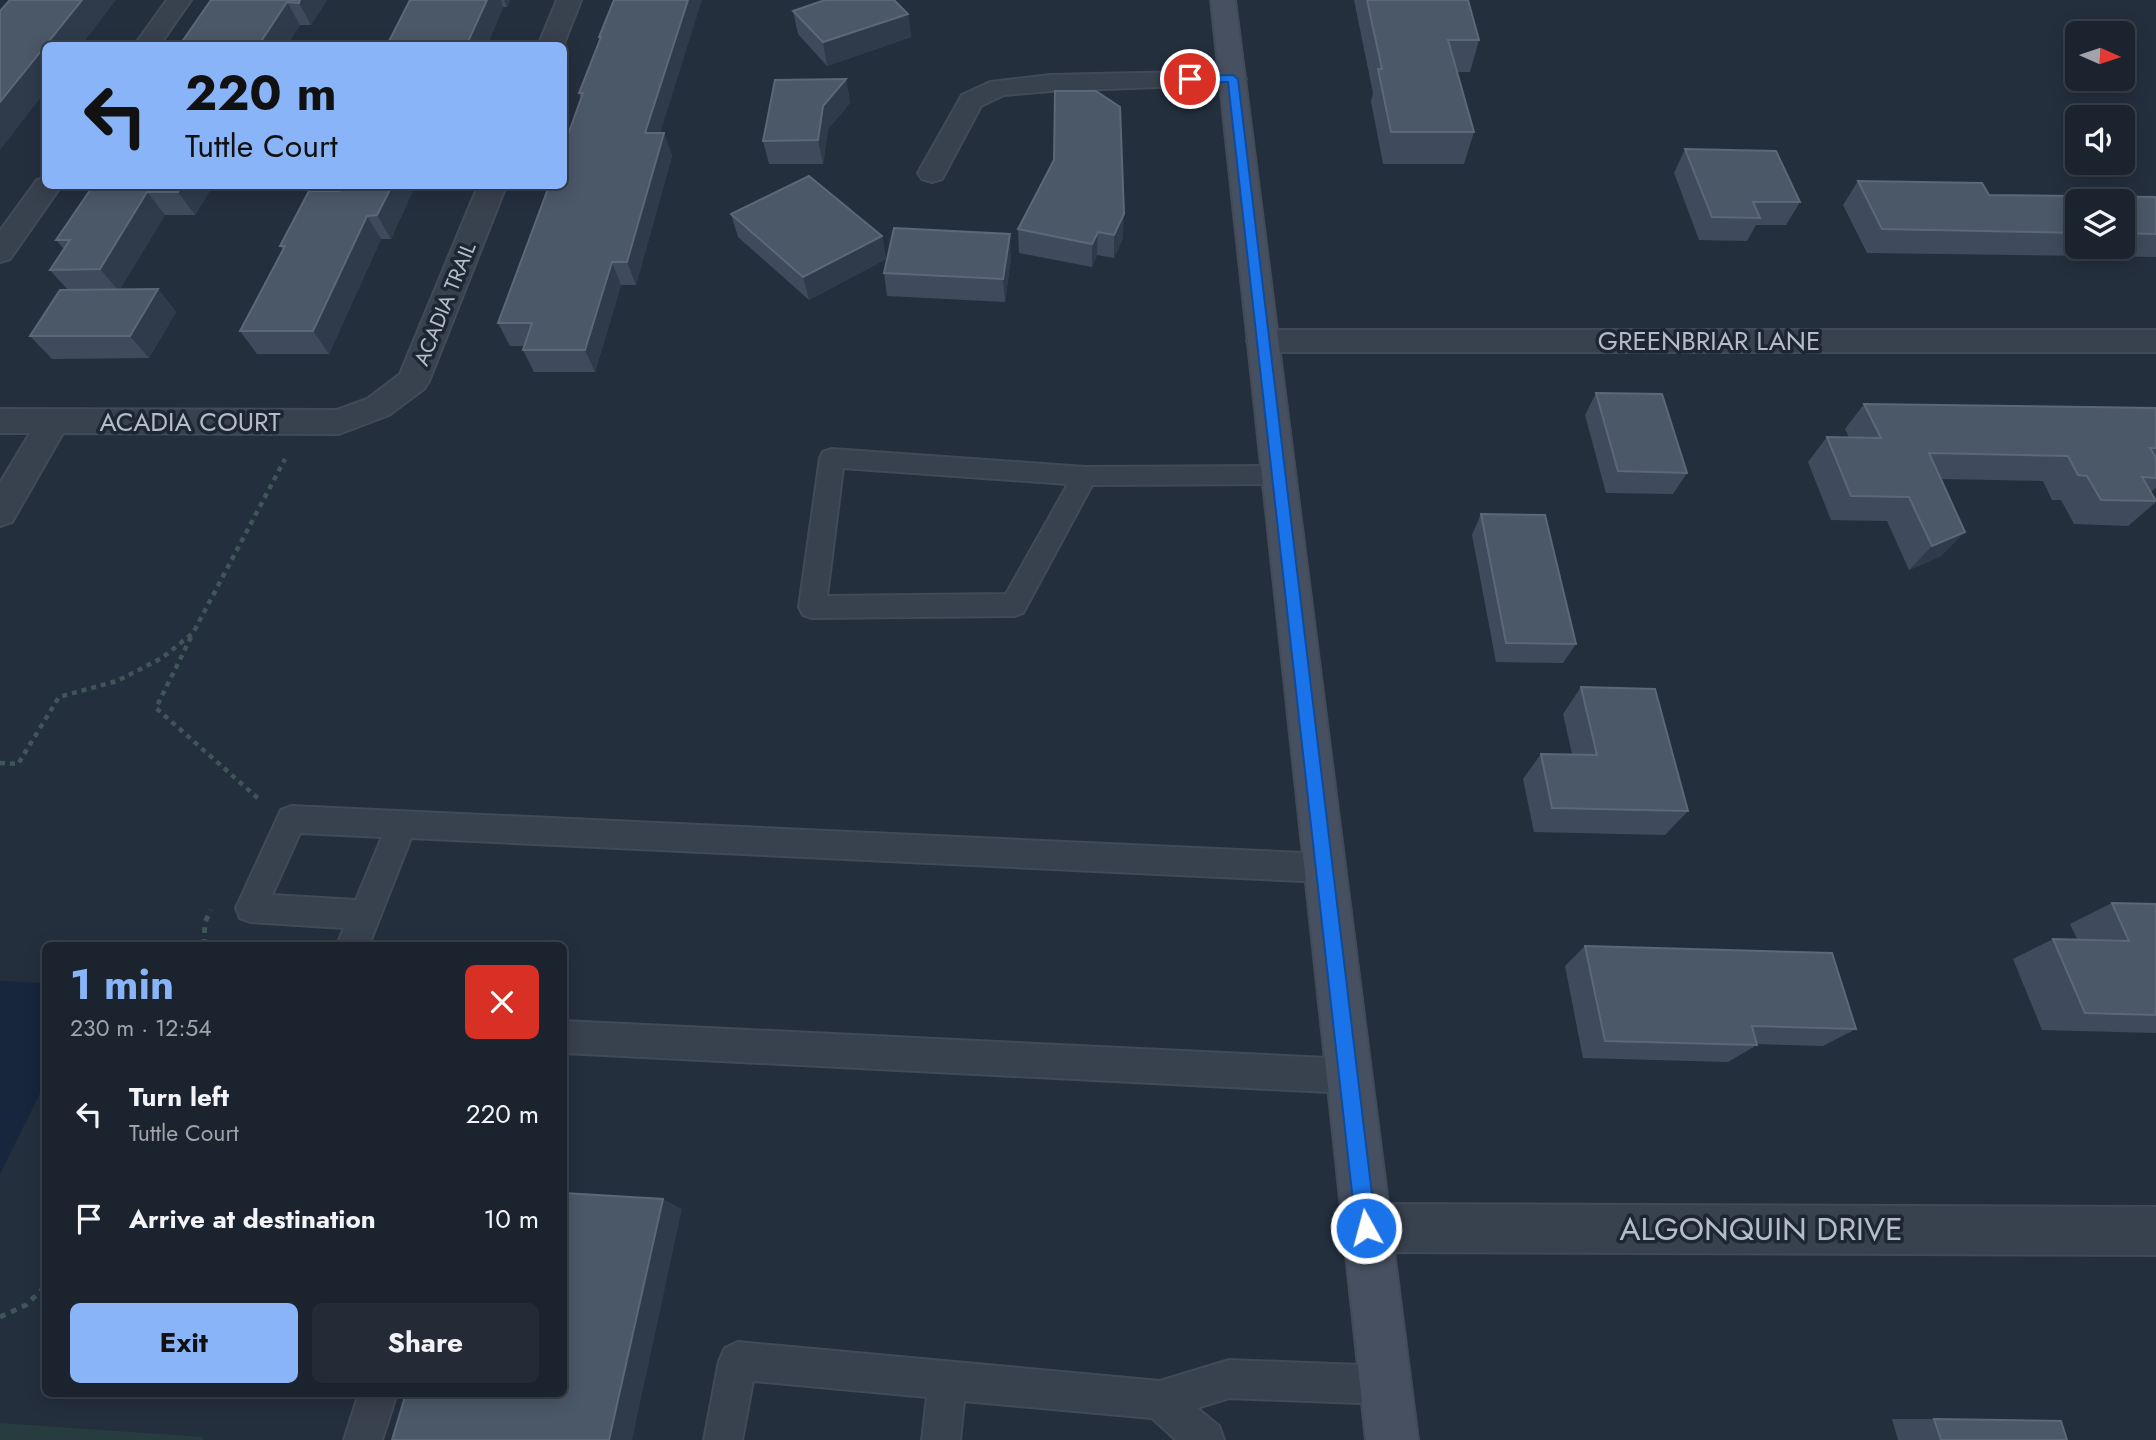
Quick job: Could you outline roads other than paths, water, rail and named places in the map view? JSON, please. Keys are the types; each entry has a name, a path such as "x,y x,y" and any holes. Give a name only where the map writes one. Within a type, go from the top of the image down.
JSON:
{"main road":[{"path":"1223,0 1392,1440"}],"street":[{"path":"149,42 179,0"},
{"path":"552,42 569,0"},
{"path":"932,173 971,101 999,88 1050,83 1233,79"},
{"path":"0,252 45,189"},
{"name":"ACADIA TRAIL","path":"378,407 414,381 491,189"},
{"name":"GREENBRIAR LANE","path":"1263,341 2156,341"},
{"name":"ACADIA COURT","path":"0,421 339,422 378,407"},
{"path":"0,513 53,422"},
{"name":"ALGONQUIN DRIVE","path":"1366,1228 2156,1231"}],"lane":[{"path":"1085,476 1014,605 812,607 832,458 1085,476 1278,475"},
{"path":"365,915 250,908 291,818 401,826 1324,868"},
{"path":"354,942 401,826"},
{"path":"567,1037 1348,1076"},
{"path":"723,1440 738,1361 1160,1400 1229,1380 1385,1385"},
{"path":"941,1440 948,1380"},
{"path":"363,1440 377,1397"},
{"path":"1160,1400 1205,1440"}],"water":[{"path":"0,981 42,983 42,1089 0,1174"}]}
